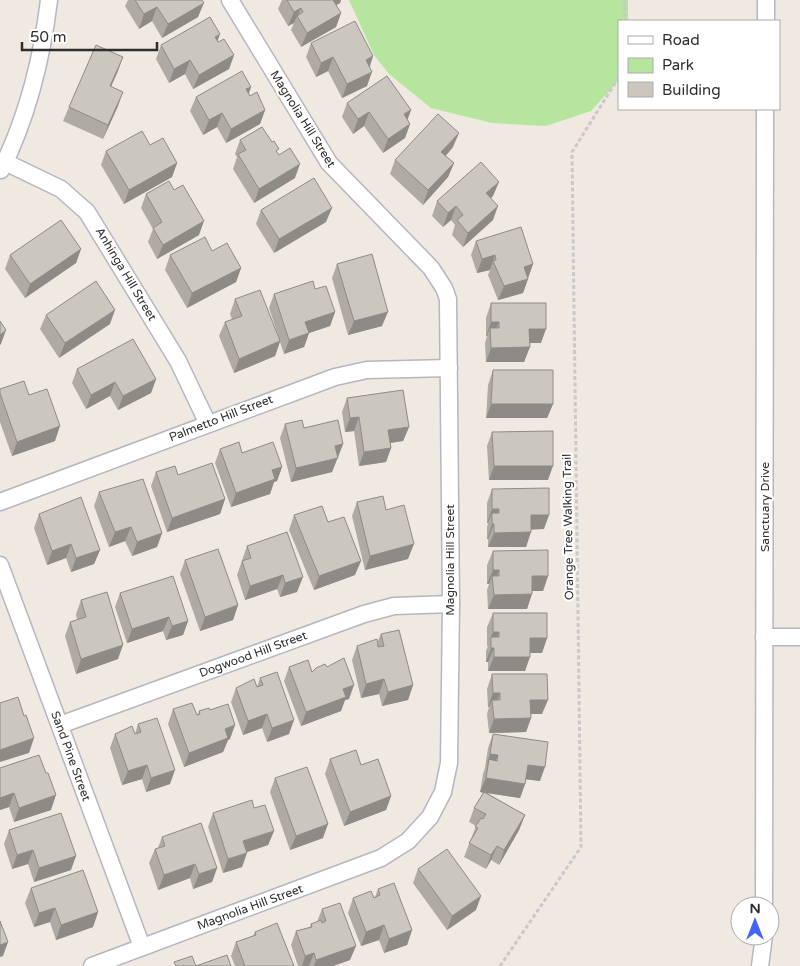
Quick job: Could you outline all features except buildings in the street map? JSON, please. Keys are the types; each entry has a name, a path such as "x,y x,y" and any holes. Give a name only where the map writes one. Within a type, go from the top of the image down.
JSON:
{"street":[{"path":"2,167 33,81 43,39 49,0"},
{"name":"Magnolia Hill Street","path":"92,966 366,865 395,850 419,831 438,805 447,777 450,748 449,305 444,288 421,257 329,163 230,0"},
{"path":"766,0 766,20"},
{"name":"Sanctuary Drive","path":"764,896 765,110"},
{"name":"Anhinga Hill Street","path":"2,167 61,189 88,212 178,361 208,424"},
{"name":"Palmetto Hill Street","path":"0,502 321,381 351,372 392,368 450,368"},
{"name":"Sand Pine Street","path":"0,565 142,947"},
{"name":"Dogwood Hill Street","path":"60,725 364,614 394,606 450,604"},
{"path":"764,637 800,637"},
{"path":"760,966 763,946"}],"path":[{"path":"624,0 625,20"},
{"name":"Orange Tree Walking Trail","path":"500,966 581,847 572,152 618,79"}],"green space":[{"path":"349,0 628,0 628,20 618,20 618,81 591,111 546,126 492,123 431,108 389,74 374,55"}]}
